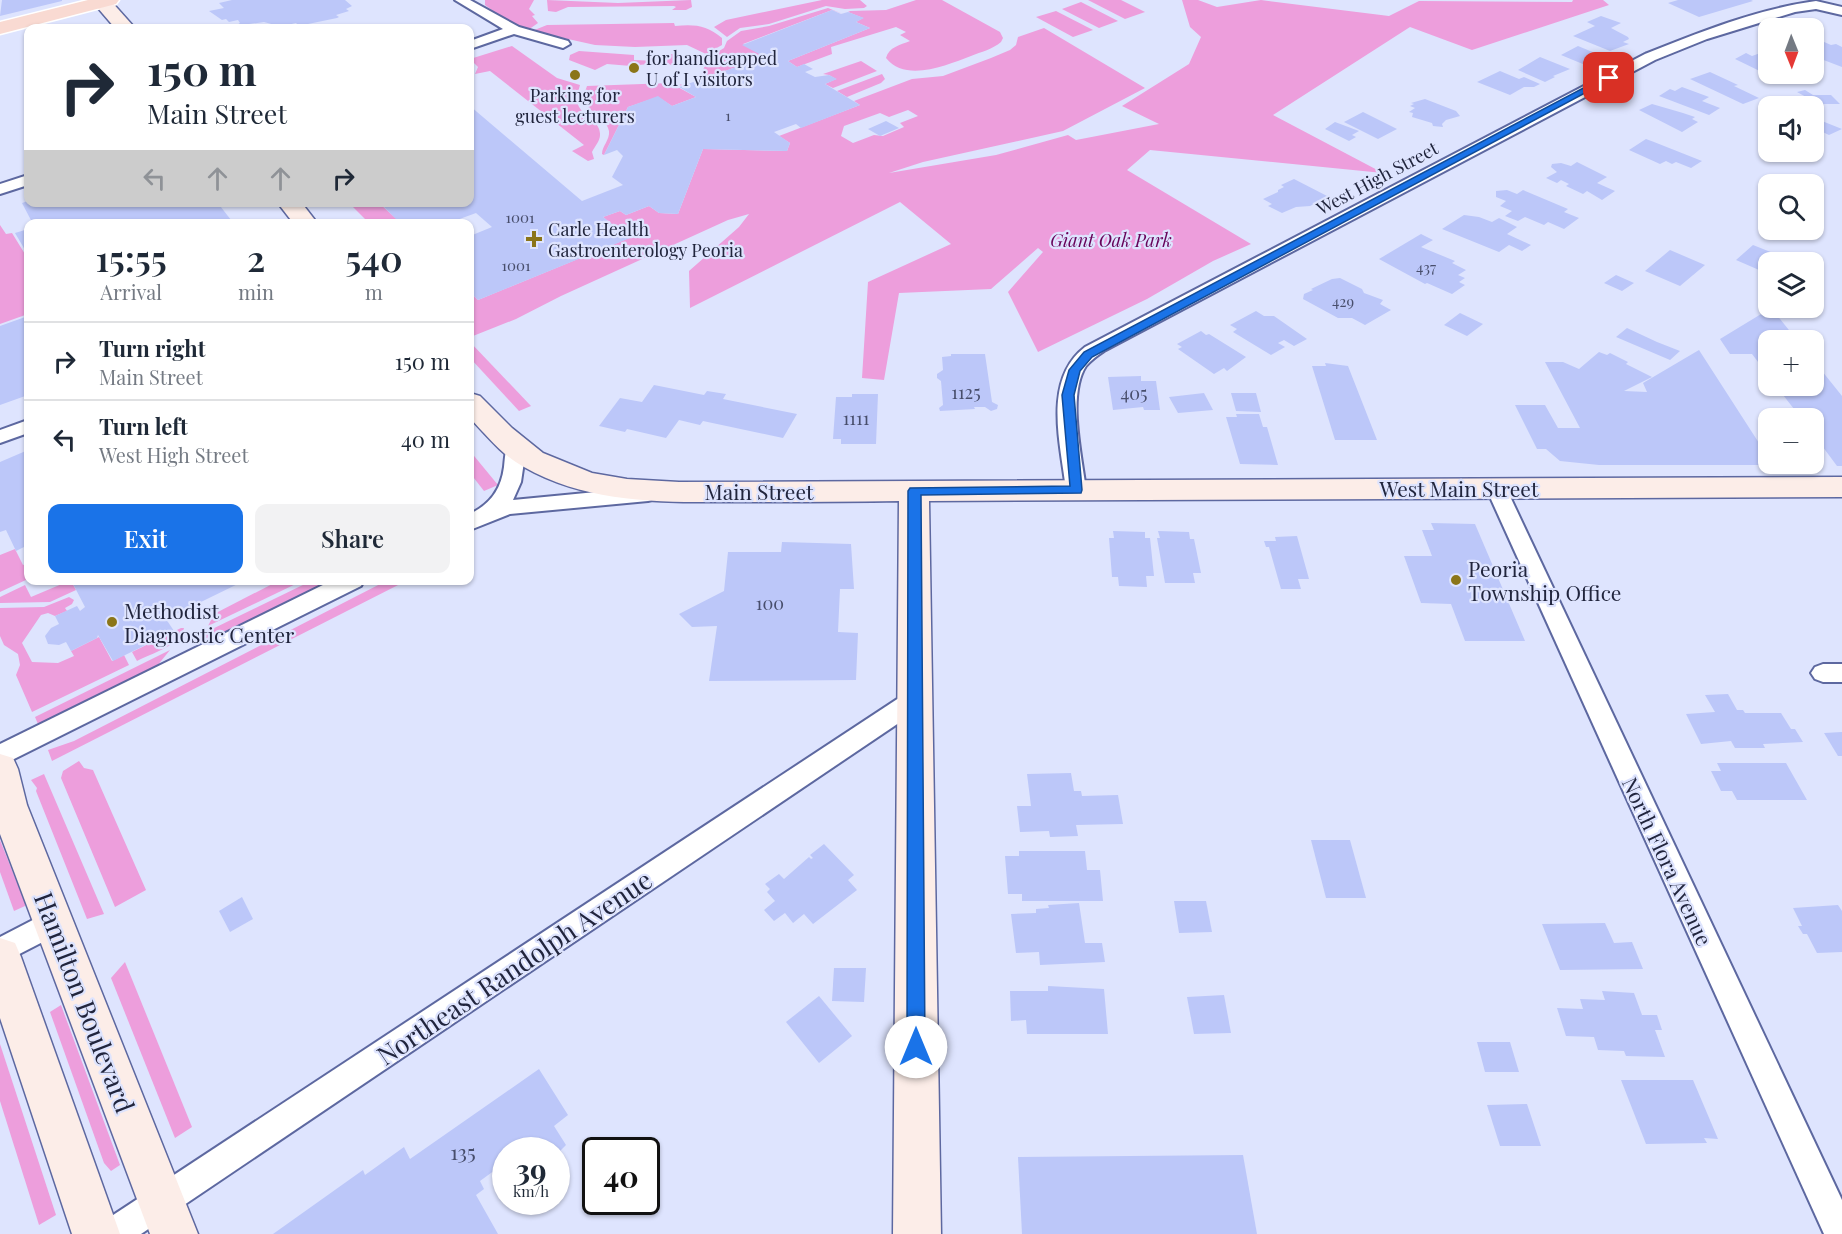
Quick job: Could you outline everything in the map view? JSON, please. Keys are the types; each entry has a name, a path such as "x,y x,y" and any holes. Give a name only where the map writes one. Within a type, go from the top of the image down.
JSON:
{"main road":[{"path":"0,28 104,1 122,24"},
{"path":"292,207 303,219"},
{"name":"Main Street","path":"474,406 516,448 549,468 586,482 627,489 679,492 1076,490"},
{"name":"West Main Street","path":"1076,490 1842,487"},
{"path":"914,491 917,1234"},
{"name":"Hamilton Boulevard","path":"0,769 3,790 168,1218"},
{"path":"0,957 96,1234"}],"street":[{"path":"461,0 514,30 563,44"},
{"name":"West High Street","path":"1076,490 1068,395 1074,370 1088,354 1650,57 1702,36 1793,8 1824,6 1842,11"},
{"path":"474,44 514,30"},
{"path":"0,189 24,181"},
{"path":"0,437 24,428"},
{"path":"493,511 507,494 514,478 516,448"},
{"name":"North Flora Avenue","path":"1496,488 1841,1234"},
{"path":"474,521 493,511 519,506 679,492"},
{"path":"0,756 343,585"},
{"name":"Northeast Randolph Avenue","path":"112,1234 168,1218 916,699"},
{"path":"0,951 54,922"}],"green space":[{"path":"485,0 534,0 529,9 535,15 532,16 538,23 528,30 504,19 485,5"},
{"path":"547,0 618,3 691,0 692,7 686,10 672,10 676,7 568,7 556,12 548,11"},
{"path":"822,0 860,0 867,6 845,9 826,6 769,24 740,28 727,37 714,27 726,20"},
{"path":"916,0 942,0 1000,32 1003,38 1001,42 987,50 927,70 904,70 886,58 892,49 910,41 900,35 906,32 896,27 831,47 832,54 797,67 788,61 870,28 856,22 863,18 848,12 850,11 886,10"},
{"path":"1088,0 1121,0 1145,12 1125,19"},
{"name":"Giant Oak Park","path":"1182,0 1198,0 1217,7 1261,0 1389,16 1419,1 1572,2 1573,0 1603,0 1609,5 1472,50 1410,27 1273,115 1383,173 1150,150 1127,170 1251,244 1213,261 1147,299 1038,352 1008,292 1043,252 1038,248 991,289 899,293 884,380 862,378 868,282 951,244 900,202 690,308 689,271 739,227 749,214 728,220 516,319 474,336 474,296 478,300 629,238 603,217 620,211 626,215 649,206 659,213 678,214 703,149 787,151 790,143 779,136 860,105 854,101 912,79 943,76 991,58 1010,50 1016,45 1018,37 1044,28 1145,88 1063,131 923,162 889,173 996,155 1068,135 1076,140 1159,124 1122,106 1189,64 1201,37 1190,27","holes":["908,110 918,116 900,123 904,127 883,136 874,135 853,143 841,136 844,126 880,113 889,117"]},
{"path":"1081,2 1118,21 1099,28 1062,9"},
{"path":"828,8 843,14 832,10 743,44 765,57 705,78 701,75 708,58 724,48 727,41 741,31 769,26"},
{"path":"1056,11 1093,30 1073,37 1036,17"},
{"path":"674,23 675,26 694,25 711,30 722,38 722,45 706,54 687,45 635,47 595,45 532,31 547,25"},
{"path":"512,46 557,78 580,85 578,105 597,125 600,135 592,152 594,159 588,161 572,151 584,145 490,71 475,74 478,67 474,63 474,58"},
{"path":"579,51 634,55 634,60 658,61 661,55 674,54 683,57 680,63 673,66 665,62 631,66 607,64 595,70 569,60 570,55"},
{"path":"861,61 877,71 833,88 825,84 836,79 823,74"},
{"path":"882,74 885,79 881,83 847,97 837,91"},
{"path":"670,83 684,85 676,86 696,97 672,106 658,97 628,107 604,155 602,154 609,131 602,119 585,102 587,86"},
{"path":"353,207 383,207 397,219 365,219"},
{"path":"0,225 6,234 12,233 24,252 24,315 0,324"},
{"path":"474,346 531,406 519,411 474,362"},
{"path":"474,456 498,485 484,491 474,478"},
{"path":"15,549 24,565 24,581 0,592 0,555"},
{"path":"25,585 31,597 60,585 73,585 76,590 50,602 0,603 0,597"},
{"path":"270,585 294,585 208,626 214,614"},
{"path":"303,585 321,585 200,643 204,633"},
{"path":"378,585 398,585 52,761 48,750 74,741"},
{"path":"69,597 74,600 65,608 67,611 55,616 48,613 41,615 22,643 32,662 58,663 74,656 71,651 99,637 112,661 124,655 129,665 32,712 16,675 20,665 18,654 4,645 0,636 0,608 44,607"},
{"path":"184,628 177,640 137,661 132,652"},
{"path":"170,650 157,666 38,724 35,717"},
{"path":"79,761 84,768 93,770 146,890 115,907 61,778 63,771"},
{"path":"44,774 104,914 87,919 36,791 37,788 31,780"},
{"path":"0,840 25,903 25,906 14,911 0,872"},
{"path":"125,962 192,1127 175,1138 111,978"},
{"path":"61,1005 120,1165 111,1171 104,1163 50,1012"},
{"path":"0,1044 56,1215 39,1225 0,1101"}],"building":[{"path":"2,0 62,0 62,1 0,16"},
{"path":"232,0 345,0 352,6 346,9 349,11 336,15 339,17 337,18 308,24 264,22 238,24 238,20 229,22 226,19 222,20 209,11 224,8 219,3"},
{"path":"1678,0 1753,1 1699,17 1668,3"},
{"path":"832,10 841,14 848,12 864,18 856,22 870,28 788,61 797,67 804,64 813,69 805,72 815,77 829,75 837,79 825,84 860,105 801,128 796,124 774,132 790,143 787,151 703,149 678,214 659,213 649,206 626,215 620,211 603,217 630,238 478,300 474,296 474,234 492,227 476,213 460,219 396,219 384,207 474,207 474,109 582,201 623,185 612,177 623,156 617,150 604,155 628,107 658,96 672,106 696,97 679,87 765,57 742,45"},
{"path":"1601,16 1621,23 1611,28 1628,37 1629,39 1623,42 1629,44 1610,51 1573,36 1595,26 1587,22"},
{"path":"1824,42 1842,47 1842,67 1824,60"},
{"path":"1578,46 1607,58 1596,63 1594,67 1590,67 1561,55"},
{"path":"1746,53 1752,56 1758,54 1758,70 1735,59"},
{"path":"1540,57 1570,69 1545,82 1518,70"},
{"path":"1500,71 1540,84 1534,87 1524,87 1510,95 1477,82"},
{"path":"1710,72 1738,85 1734,86 1758,98 1743,104 1690,79"},
{"path":"1682,87 1709,97 1702,101 1720,108 1709,115 1659,96 1670,89 1675,91"},
{"path":"1805,90 1813,95 1831,95 1840,104 1824,104 1824,96 1804,96 1797,92"},
{"path":"1425,99 1456,111 1460,116 1446,120 1442,124 1443,127 1433,126 1432,123 1412,117 1413,113 1409,112 1415,108 1410,106 1414,104 1411,103"},
{"path":"1652,104 1695,117 1692,119 1698,122 1682,132 1639,110"},
{"path":"1363,112 1397,129 1378,139 1344,122"},
{"path":"886,121 899,128 880,136 868,129"},
{"path":"1335,122 1359,131 1352,135 1356,137 1349,141 1325,129"},
{"path":"1824,122 1842,129 1829,135 1824,133"},
{"path":"1646,139 1702,161 1691,168 1676,162 1672,164 1666,161 1660,164 1629,150"},
{"path":"1577,162 1607,177 1597,183 1615,191 1602,200 1587,191 1583,194 1566,186 1569,184 1561,180 1557,183 1546,178 1557,172 1551,167 1552,164 1561,163 1571,166"},
{"path":"1294,179 1329,197 1310,206 1296,207 1282,213 1268,206 1272,204 1263,199 1278,192 1284,187 1281,185"},
{"path":"1507,190 1517,194 1523,190 1568,209 1564,212 1579,218 1564,229 1548,222 1544,225 1525,217 1518,221 1505,216 1512,211 1500,206 1506,201 1496,197 1496,191"},
{"path":"24,207 221,207 230,219 30,219"},
{"path":"1464,215 1492,222 1499,218 1517,227 1507,234 1531,245 1522,251 1509,245 1499,252 1442,229"},
{"path":"24,230 24,248 15,233"},
{"path":"1421,234 1433,240 1421,247 1455,261 1452,263 1466,270 1458,275 1465,278 1459,282 1465,285 1452,294 1425,284 1379,259"},
{"path":"1753,245 1770,252 1758,252 1758,270 1736,260"},
{"path":"1670,250 1705,265 1680,286 1645,271"},
{"path":"1616,275 1634,283 1622,291 1604,283"},
{"path":"1340,278 1362,289 1364,293 1383,300 1380,304 1391,310 1365,325 1352,318 1338,318 1303,299 1304,294 1313,290 1311,289 1332,279"},
{"path":"1256,311 1264,316 1274,316 1307,339 1294,346 1284,340 1278,343 1285,347 1271,355 1233,332 1237,329 1230,325"},
{"path":"1460,313 1483,324 1467,336 1444,325"},
{"path":"1758,316 1758,318 1779,318 1789,330 1758,330 1758,362 1752,354 1730,354 1720,339"},
{"path":"24,317 24,396 0,405 0,326"},
{"path":"1627,328 1680,351 1670,360 1616,337"},
{"path":"1201,331 1246,357 1227,371 1224,368 1214,374 1178,349 1182,347 1177,344"},
{"path":"1699,350 1758,441 1758,465 1599,465 1560,461 1546,449 1537,449 1515,405 1545,405 1558,428 1580,428 1545,362 1563,362 1579,369 1599,352 1607,355 1610,353 1652,377 1624,391 1647,392 1643,383"},
{"path":"951,354 985,354 992,402 998,405 997,409 991,411 985,407 974,407 975,409 940,411 939,408 943,405 941,381 937,378 937,374 943,370 942,357 951,356"},
{"path":"1325,363 1348,366 1377,440 1335,440 1312,366 1326,366"},
{"path":"1824,374 1842,396 1842,466 1837,466 1824,448 1824,408 1793,408 1784,396 1824,396"},
{"path":"1141,376 1141,381 1156,381 1160,410 1144,410 1143,407 1113,410 1108,377"},
{"path":"654,385 704,395 707,391 726,394 723,399 797,414 783,438 703,421 700,425 679,420 666,438 627,429 625,432 599,426 620,398 642,402"},
{"path":"1204,393 1213,410 1178,413 1169,397"},
{"path":"1231,393 1256,393 1261,412 1236,411"},
{"path":"852,394 878,394 876,444 841,444 841,439 833,439 836,397 852,397"},
{"path":"1236,414 1259,414 1263,427 1267,427 1278,465 1240,464 1226,417 1237,417"},
{"path":"24,452 24,547 16,551 6,530 0,532 0,462"},
{"name":"Peoria Township Office","path":"1431,523 1475,524 1525,641 1465,641 1451,604 1421,603 1404,556 1432,556 1422,530 1434,530"},
{"path":"1113,531 1145,532 1145,538 1150,538 1154,576 1146,576 1147,587 1119,586 1118,577 1112,577 1109,538 1114,538"},
{"path":"1158,531 1189,532 1190,539 1194,539 1201,573 1193,573 1195,583 1165,583 1157,538 1160,538"},
{"path":"1297,536 1309,579 1298,579 1301,589 1281,589 1269,547 1266,547 1264,541 1276,541 1275,537"},
{"path":"782,542 851,544 854,589 840,589 838,632 858,633 856,680 709,681 717,626 692,627 679,614 724,591 728,552 781,552"},
{"name":"Methodist Diagnostic Center","path":"74,585 236,585 166,619 174,631 113,661 98,635 97,638 71,651 66,642 59,645 48,644 45,636 51,628 59,624 55,616 77,606 80,611 85,607"},
{"path":"1728,694 1737,710 1743,710 1745,713 1781,713 1803,742 1763,744 1765,748 1735,748 1731,741 1701,744 1686,714 1715,712 1705,695"},
{"path":"1842,732 1842,756 1838,756 1824,733"},
{"path":"1717,763 1786,763 1807,800 1737,800 1732,791 1721,791 1711,771 1721,771"},
{"path":"1071,773 1074,791 1081,791 1082,796 1118,795 1123,824 1076,825 1078,836 1050,837 1049,831 1020,832 1017,806 1031,806 1027,774"},
{"path":"1311,840 1350,840 1366,898 1326,898"},
{"path":"824,844 854,875 848,880 857,890 813,924 804,914 793,923 785,913 774,921 764,910 775,901 767,892 770,889 765,884 779,874 784,879 809,857 813,858 810,855"},
{"path":"1019,851 1085,851 1087,870 1100,870 1103,901 1022,901 1022,894 1008,894 1005,856 1019,856"},
{"path":"242,897 253,919 230,932 219,911"},
{"path":"1174,901 1206,901 1212,932 1179,933"},
{"path":"1079,903 1085,943 1102,943 1105,962 1040,965 1039,952 1016,953 1011,914 1036,913 1036,909 1049,908 1048,905"},
{"path":"1838,905 1842,911 1842,952 1817,953 1807,934 1803,934 1798,926 1802,926 1793,908"},
{"path":"1605,923 1614,943 1632,942 1643,969 1560,970 1542,924"},
{"path":"834,968 866,968 864,1002 832,1001"},
{"path":"1048,986 1104,989 1108,1034 1027,1034 1026,1020 1011,1021 1010,991 1048,991"},
{"path":"1602,991 1634,993 1642,1015 1657,1015 1662,1030 1655,1030 1665,1057 1626,1056 1624,1051 1598,1050 1594,1037 1566,1036 1557,1008 1583,1009 1580,999 1605,1000"},
{"path":"1224,995 1231,1033 1194,1034 1187,997"},
{"path":"819,996 852,1036 819,1063 786,1022"},
{"path":"1477,1042 1510,1042 1519,1072 1485,1072"},
{"path":"539,1069 568,1115 554,1126 561,1137 492,1137 492,1172 480,1181 484,1189 476,1195 498,1234 273,1234 363,1170 365,1175 404,1147 410,1159"},
{"path":"1621,1080 1693,1080 1718,1139 1704,1138 1707,1143 1646,1144"},
{"path":"1527,1104 1541,1146 1500,1146 1487,1105"},
{"path":"1243,1155 1257,1234 1022,1234 1018,1157"}],"place":[{"name":"for handicapped U of I visitors","path":"634,68"},
{"name":"Parking for guest lecturers","path":"575,75"},
{"name":"Carle Health Gastroenterology Peoria","path":"534,239"},
{"name":"Peoria Township Office","path":"1456,580"},
{"name":"Methodist Diagnostic Center","path":"112,622"}],"route":[{"path":"916,1047 914,491 1076,490 1068,395 1074,370 1088,354 1609,78"}]}
